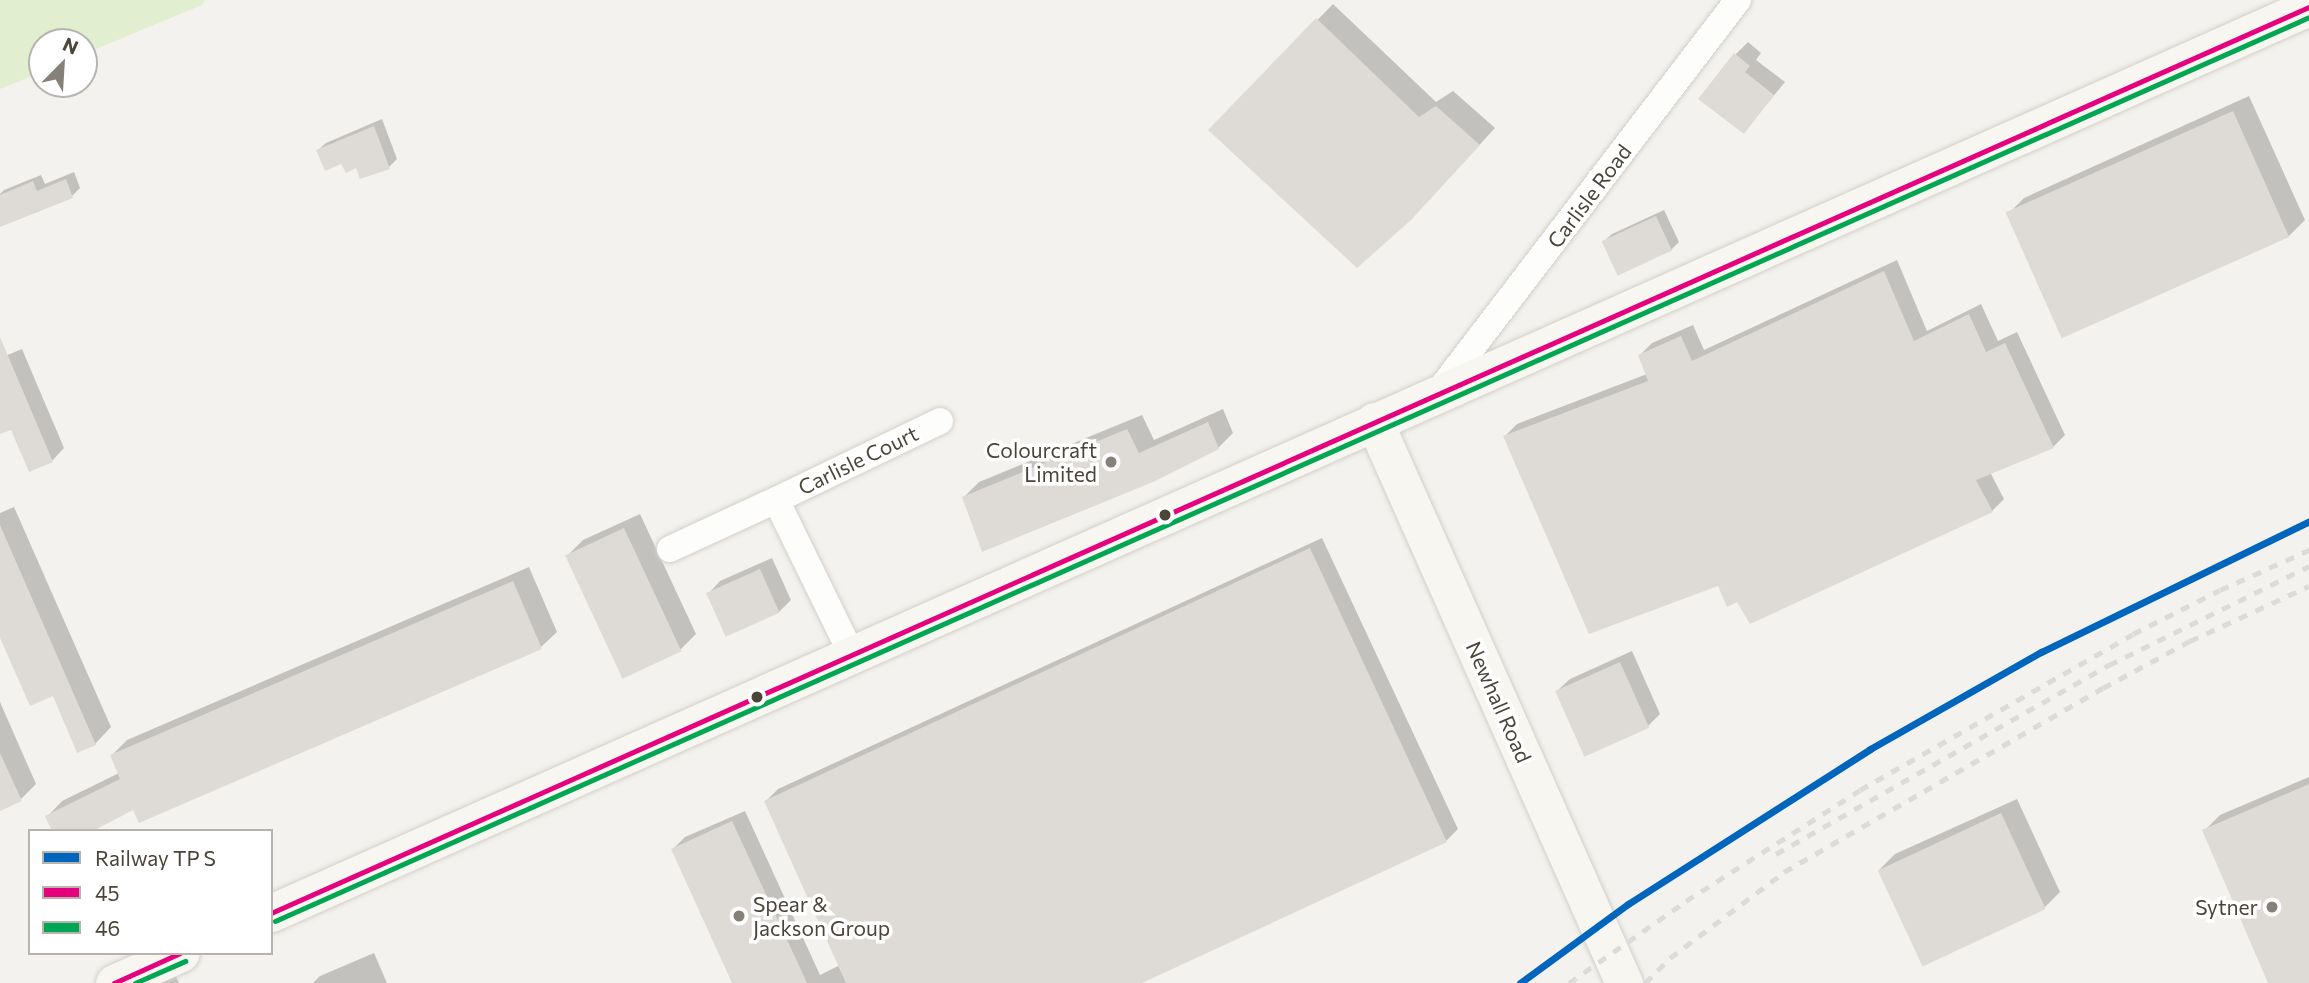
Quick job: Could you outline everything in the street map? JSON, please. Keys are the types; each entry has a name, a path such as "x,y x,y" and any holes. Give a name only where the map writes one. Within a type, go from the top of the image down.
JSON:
{"main road":[{"path":"273,912 1439,391 2309,7"},
{"name":"Newhall Road","path":"1374,421 1624,983"},
{"path":"114,983 177,955"}],"street":[{"name":"Carlisle Road","path":"1439,391 1738,0"},
{"name":"Carlisle Court","path":"670,549 940,421"},
{"name":"Carlisle Court","path":"776,500 851,653"}],"green space":[{"path":"0,0 205,0 202,5 98,48 98,28 28,28 28,78 0,89"}],"building":[{"path":"1316,18 1419,117 1436,106 1480,145 1411,220 1357,268 1208,130"},
{"path":"1734,53 1750,66 1745,72 1774,95 1744,134 1698,99"},
{"path":"2233,111 2289,237 2062,338 2006,212"},
{"path":"374,126 390,169 360,179 356,168 346,173 341,164 325,171 316,150"},
{"path":"66,179 73,198 0,227 0,195 33,181 37,191"},
{"path":"1656,216 1672,250 1618,276 1602,241"},
{"path":"1884,271 1914,341 1969,314 1986,352 2005,343 2054,448 1976,480 1993,512 1750,624 1737,602 1727,607 1718,586 1589,634 1503,436 1648,381 1638,355 1681,336 1692,361"},
{"path":"0,337 53,462 29,472 11,430 0,434"},
{"path":"1208,422 1219,449 1153,482 982,552 962,497 1127,429 1139,453"},
{"path":"0,525 96,745 77,753 53,696 30,706 0,638"},
{"path":"624,528 681,651 623,679 565,555"},
{"path":"1310,548 1447,842 1142,983 846,983 764,801"},
{"path":"760,569 780,613 726,637 706,593"},
{"path":"513,581 542,649 139,823 133,810 97,829 51,829 45,816 120,779 110,755"},
{"path":"1620,662 1649,728 1584,757 1555,691"},
{"path":"0,753 22,801 0,811"},
{"name":"Sytner","path":"2309,784 2309,983 2268,983 2202,830"},
{"path":"2001,813 2046,909 1923,967 1878,870"},
{"name":"Spear & Jackson Group","path":"732,821 807,983 732,983 671,849"}],"railway":[{"path":"1569,983 1686,901 1860,790 2133,634 2220,590 2309,550"},
{"path":"1776,854 2109,665 2309,566"},
{"path":"1645,983 1670,958 1784,872 2103,688 2190,641 2309,586"}],"transit line":[{"name":"45","path":"273,912 2309,7"},
{"name":"46","path":"275,921 2309,17"},
{"path":"1520,983 1628,904 1870,749 2041,652 2309,521"},
{"name":"45","path":"114,983 176,955"},
{"name":"46","path":"135,983 185,961"}],"place":[{"name":"Colourcraft Limited","path":"1111,462"},
{"name":"Sytner","path":"2272,907"},
{"name":"Spear & Jackson Group","path":"739,916"}]}
